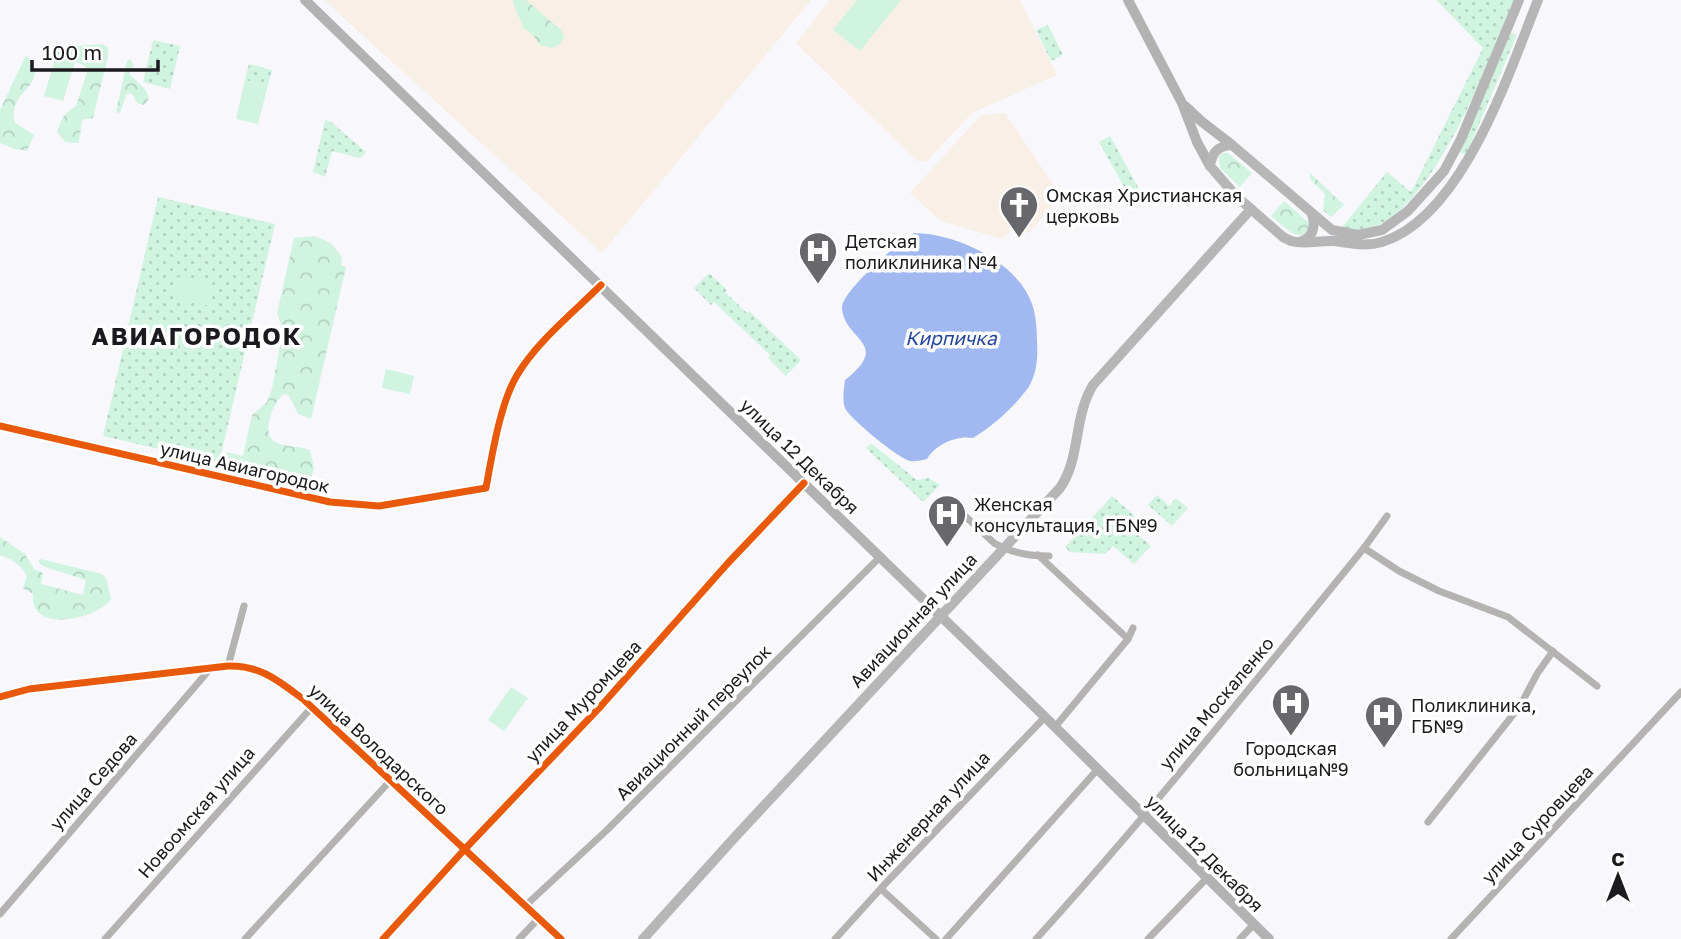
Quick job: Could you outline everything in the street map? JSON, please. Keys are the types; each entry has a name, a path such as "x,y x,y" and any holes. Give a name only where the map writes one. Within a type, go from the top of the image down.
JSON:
{"main road":[{"name":"улица 12 Декабря","path":"305,0 1045,717 1269,939"},
{"path":"1128,0 1182,103 1197,142 1210,166 1236,196 1283,237 1298,243 1334,241 1374,244 1395,236 1420,218 1469,161 1538,0"},
{"path":"1182,103 1332,230 1358,235 1382,230 1408,211 1430,189 1454,155 1519,0"},
{"path":"1511,20 1527,27"},
{"path":"1210,166 1216,150 1232,145"},
{"name":"Авиационная улица","path":"643,939 1067,478 1080,413 1093,384 1251,209"},
{"path":"1298,243 1313,232 1315,223 1312,214"}],"street":[{"name":"улица Авиагородок","path":"0,426 231,481 343,504 379,506 486,488 508,394 516,376 551,335 601,285"},
{"name":"улица Муромцева","path":"383,939 601,706 728,563 804,483"},
{"path":"948,500 1004,549 1049,556"},
{"name":"улица Москаленко","path":"1036,939 1144,815 1364,548 1387,516"},
{"path":"1364,548 1399,571 1440,591 1508,617 1597,686"},
{"path":"1038,555 1128,639"},
{"name":"Авиационный переулок","path":"525,906 607,830 880,557"},
{"path":"228,666 244,606"},
{"path":"1055,727 1128,639 1133,628"},
{"path":"1428,822 1520,706 1553,650"},
{"name":"улица Володарского","path":"0,697 15,691 228,666 242,666 267,673 312,707 561,939"},
{"name":"улица Седова","path":"0,914 210,668"},
{"name":"улица Суровцева","path":"1451,939 1681,692"},
{"name":"Новоомская улица","path":"105,939 312,707"},
{"name":"Инженерная улица","path":"835,939 1045,717"},
{"path":"946,939 1097,769"},
{"path":"244,939 390,781"},
{"path":"1147,939 1207,878"},
{"path":"881,889 936,939"},
{"path":"519,939 539,918"},
{"path":"1240,939 1254,924"}],"shaded area":[{"path":"324,0 811,0 602,253"},
{"path":"830,0 1020,0 1057,75 972,113 927,161 917,161 796,43"},
{"path":"1005,113 1053,184 1054,190 1052,206 1028,234 1017,225 1002,239 941,221 910,193 981,115"}],"green space":[{"path":"513,0 526,0 561,30 564,37 560,44 552,48 540,45 533,35 523,28"},
{"path":"857,0 901,0 860,51 833,30"},
{"path":"1436,0 1514,0 1473,97 1432,172 1409,202 1383,223 1357,231 1342,227 1387,172 1411,192 1483,48"},
{"path":"1048,25 1063,55 1051,61 1036,30"},
{"path":"1511,32 1517,35 1466,155 1460,152"},
{"path":"153,40 180,46 170,89 143,82"},
{"path":"102,44 108,47 108,56 93,118 82,120 79,143 65,142 57,132 64,117 76,106 88,69 82,64 56,56 58,51 67,48"},
{"path":"26,55 33,64 34,78 17,103 14,114 15,123 34,135 27,151 0,143 0,110"},
{"path":"56,56 75,62 63,101 44,96"},
{"path":"130,59 134,65 129,74 146,90 149,99 144,105 137,103 132,94 127,93 120,113 116,112 127,61"},
{"path":"249,64 272,70 268,85 245,80"},
{"path":"245,80 268,85 258,124 236,119"},
{"path":"325,120 331,122 366,152 360,158 332,151 325,177 313,172"},
{"path":"1110,136 1145,200 1134,205 1099,142"},
{"path":"1228,153 1252,173 1240,187 1220,168 1219,157"},
{"path":"1310,173 1344,205 1331,217 1323,210 1325,194 1310,179"},
{"path":"158,197 275,224 219,463 103,436"},
{"path":"1284,201 1308,222 1309,228 1305,233 1300,235 1290,232 1271,216"},
{"path":"315,236 331,243 342,257 341,265 346,267 311,419 298,414 289,396 285,394 274,407 268,429 273,441 279,444 310,450 314,468 311,480 306,484 226,464 226,452 243,456 252,415 267,402 282,335 277,313 294,238"},
{"path":"709,273 747,313 749,311 801,360 786,376 768,358 770,355 714,302 711,305 694,288"},
{"path":"178,277 215,286 210,306 173,297"},
{"path":"386,369 414,376 410,394 382,388"},
{"path":"871,443 917,480 929,478 940,485 923,502 866,448"},
{"path":"1157,495 1169,506 1176,498 1188,508 1172,526 1148,505"},
{"path":"1112,496 1138,519 1131,528 1151,546 1134,564 1113,546 1105,554 1070,552 1065,547"},
{"path":"0,537 25,554 34,569 43,573 41,584 83,595 86,580 45,567 39,563 41,559 102,574 106,578 111,599 104,606 80,617 52,619 42,615 35,607 33,594 23,588 27,576 16,563 0,555"},
{"path":"511,687 528,698 504,731 488,720"}],"water":[{"name":"Кирпичка","path":"914,233 930,234 966,244 999,263 1013,275 1025,289 1032,304 1037,353 1031,383 996,422 973,438 953,440 935,449 927,459 912,461 895,453 874,437 845,408 845,380 859,367 865,357 865,349 844,318 842,307 844,300 861,279"}],"cycle path":[{"path":"0,426 330,502 379,506 486,488 501,416 516,377 544,340 601,285"},
{"path":"383,939 601,706 728,563 804,483"},
{"path":"0,697 29,689 228,666 259,671 303,699 561,939"}],"place":[{"name":"Омская Христианская церковь","path":"1019,239"},
{"name":"Детская поликлиника №4","path":"818,285"},
{"name":"Женская консультация, ГБ№9","path":"947,548"},
{"name":"Городская больница№9","path":"1291,737"},
{"name":"Поликлиника, ГБ№9","path":"1384,749"}],"district":[{"name":"АВИАГОРОДОК","path":"197,335"}]}
